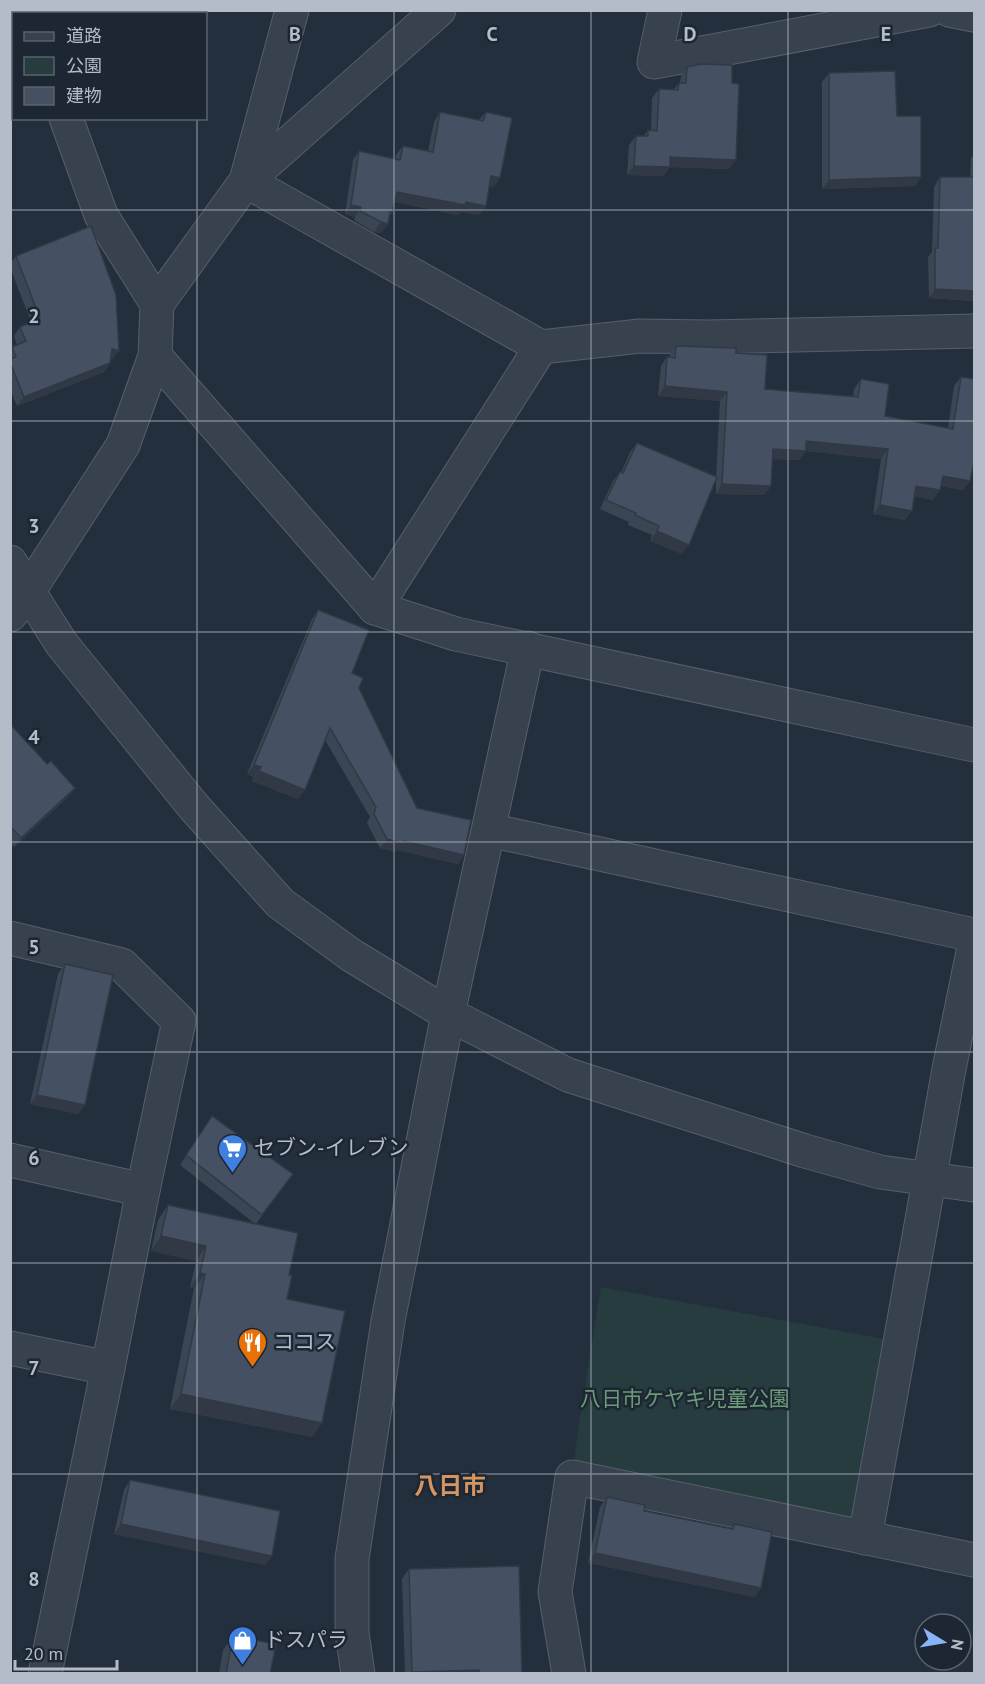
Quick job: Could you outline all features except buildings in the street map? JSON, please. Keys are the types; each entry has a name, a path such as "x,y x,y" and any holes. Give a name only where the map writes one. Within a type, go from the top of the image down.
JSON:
{"street":[{"path":"246,181 291,10"},
{"path":"19,603 123,445 155,356 157,304 246,181 439,10"},
{"path":"665,10 654,62 929,10"},
{"path":"949,10 975,15"},
{"path":"67,120 100,215 157,304"},
{"path":"246,181 541,347 640,336 709,337 975,331"},
{"path":"375,608 541,347"},
{"path":"155,356 375,608 456,633 975,746"},
{"path":"10,562 19,603 61,643 194,807 280,903 351,955 448,1014 568,1075 805,1151 880,1172 975,1185"},
{"path":"358,1674 352,1633 352,1559 388,1321 448,1014 528,648"},
{"path":"489,830 975,935"},
{"path":"10,938 122,965 178,1021 45,1674"},
{"path":"866,1538 949,1069 975,947"},
{"path":"10,1160 143,1190"},
{"path":"10,1348 108,1368"},
{"path":"569,1674 555,1592 572,1477 975,1560"}],"green space":[{"name":"八日市ケヤキ児童公園","path":"601,1287 890,1340 853,1523 572,1477"}],"place":[{"name":"セブン-イレブン","path":"233,1174"},
{"name":"ココス","path":"252,1368"},
{"name":"ドスパラ","path":"243,1666"}],"district":[{"name":"八日市","path":"450,1486"}]}
